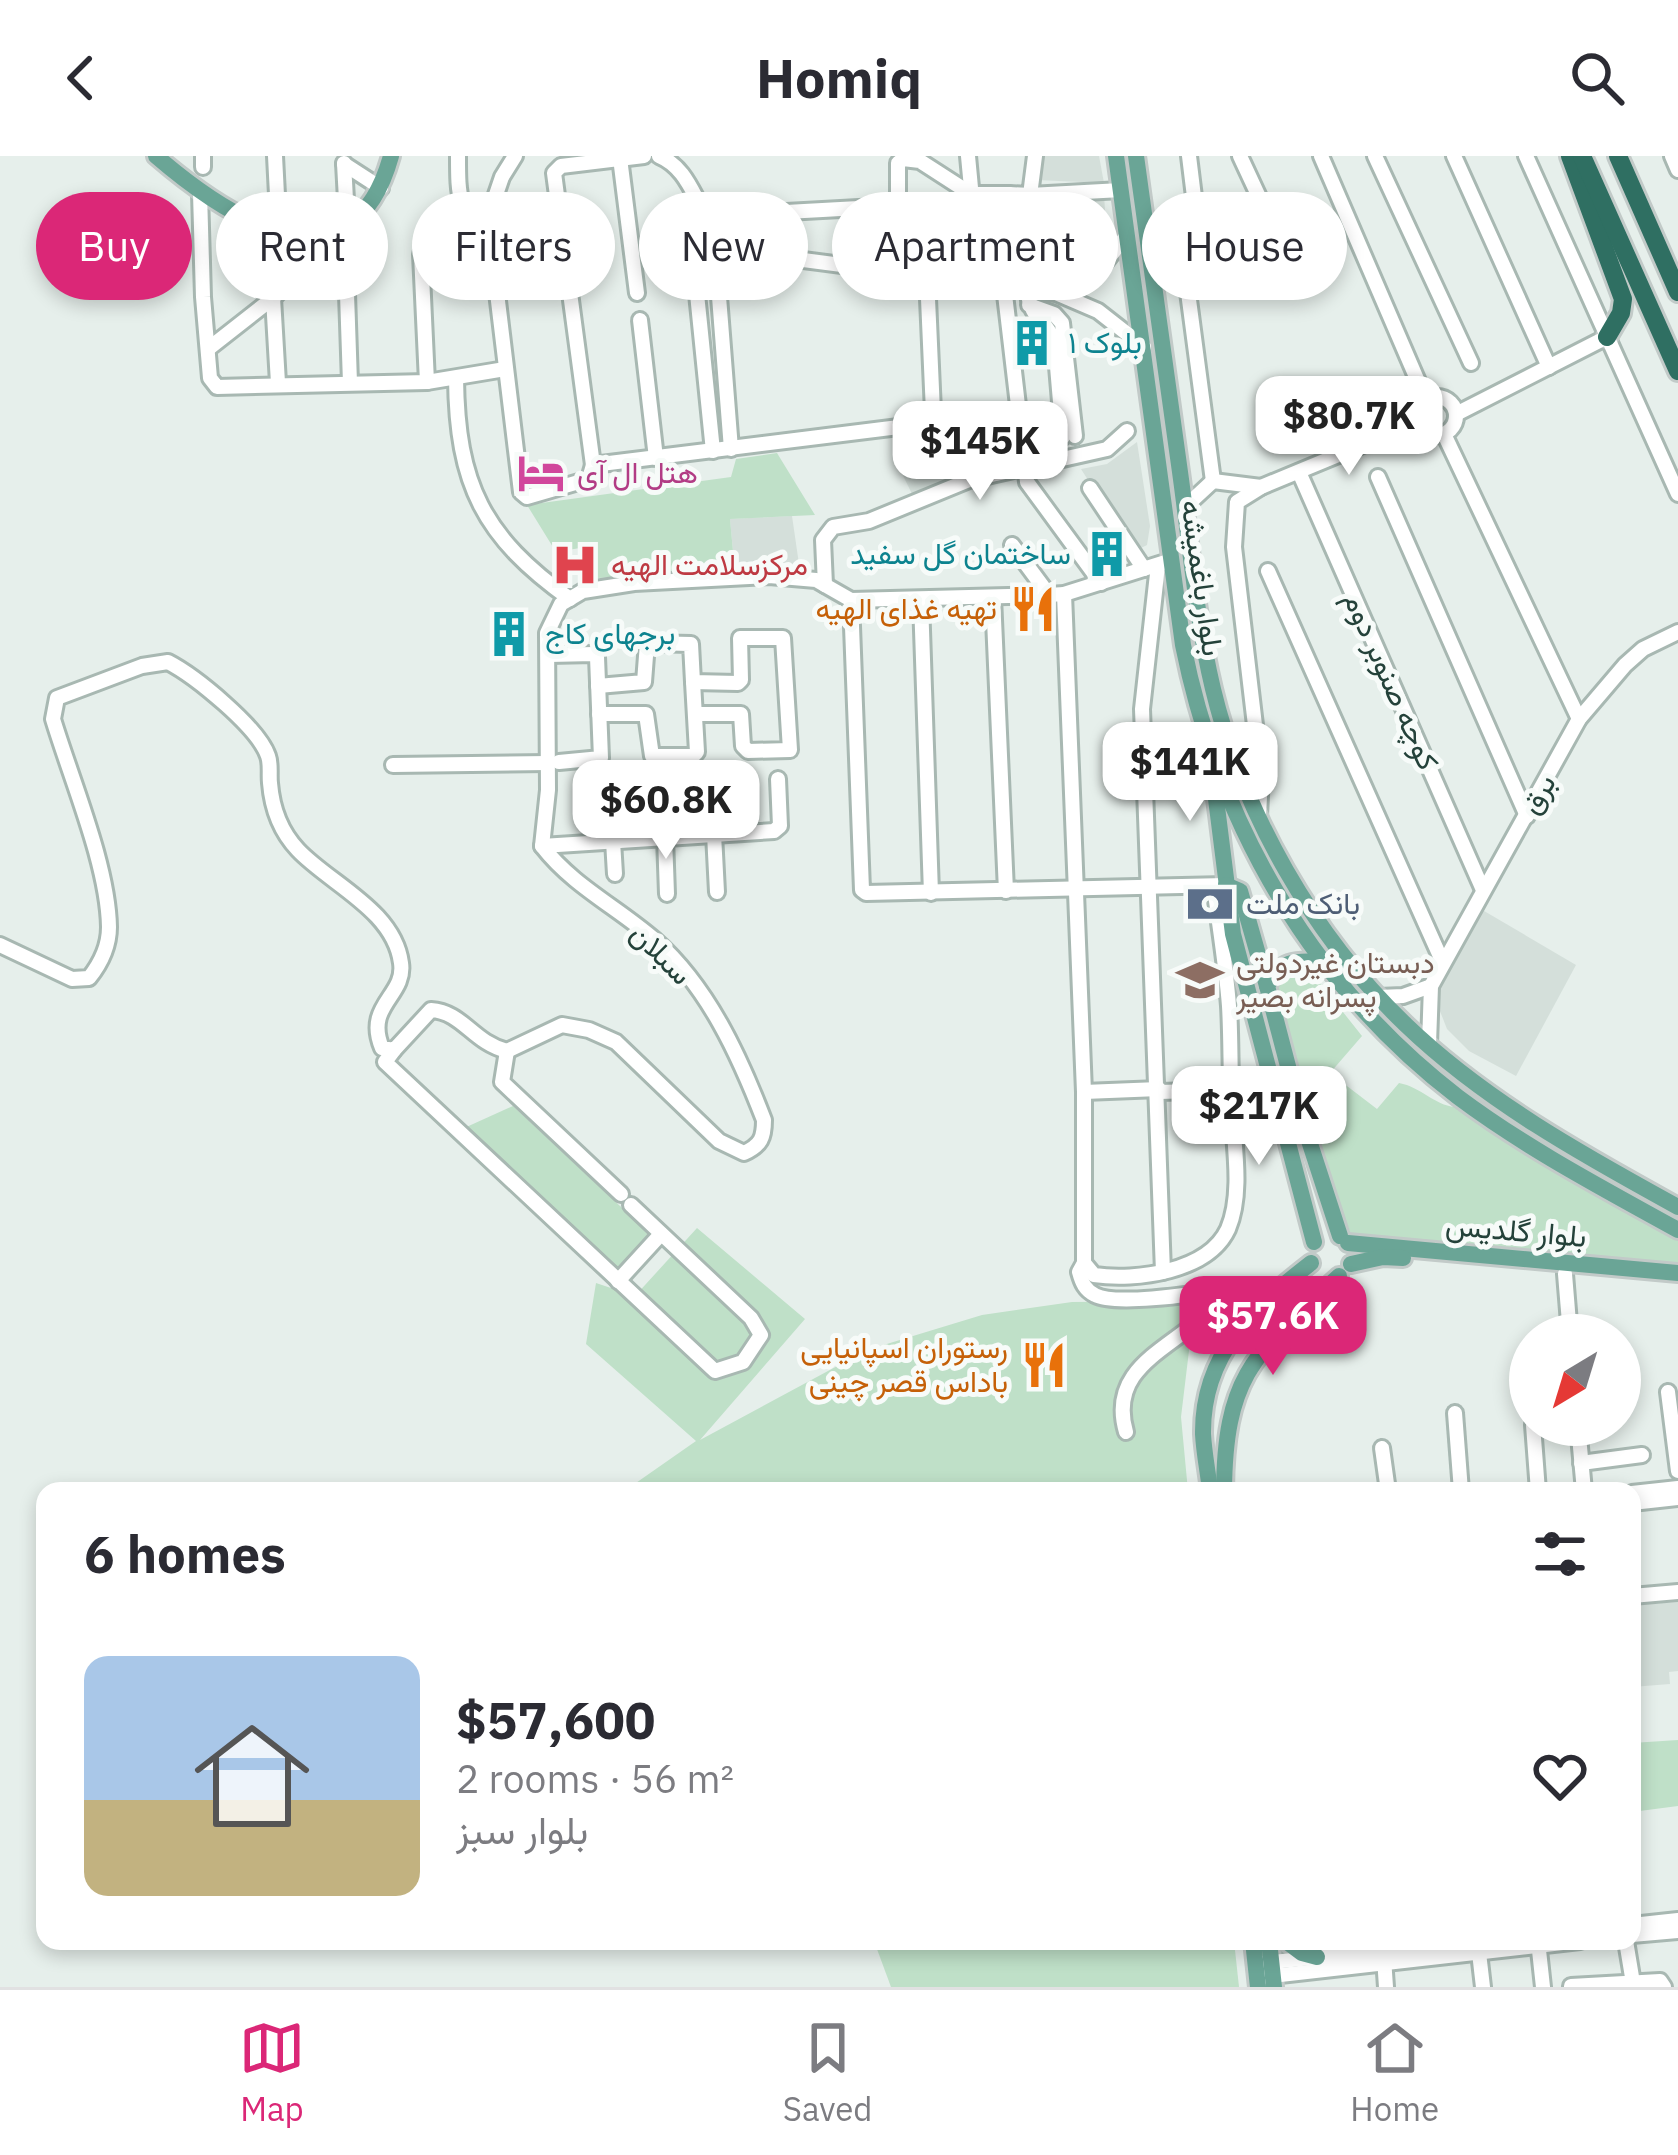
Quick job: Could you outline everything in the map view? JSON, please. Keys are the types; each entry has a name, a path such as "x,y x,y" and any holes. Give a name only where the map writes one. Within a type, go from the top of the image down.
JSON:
{"highway":[{"path":"1570,156 1623,299 1621,313 1606,337"},
{"path":"1582,156 1678,371"},
{"path":"1618,156 1674,274 1678,292"}],"main road":[{"path":"156,156 216,203"},
{"path":"378,192 391,156"},
{"name":"بلوار باغمیشه","path":"1116,156 1144,347 1158,564 1211,756 1260,864 1321,962 1386,1035 1505,1129 1678,1229"},
{"name":"بلوار باغمیشه","path":"1136,156 1142,199"},
{"name":"بلوار باغمیشه","path":"1156,300 1214,693 1231,751 1259,816 1320,923 1379,997 1429,1045 1500,1101 1678,1207"},
{"path":"1211,756 1220,885 1314,1242 1311,1263 1255,1309 1225,1349 1207,1400 1203,1434 1220,1482"},
{"path":"1220,885 1240,891 1301,1116 1352,1253 1345,1270 1276,1334 1247,1369 1229,1423 1223,1482"},
{"path":"1268,986 1284,964 1321,962"},
{"path":"1314,1242 1323,1235 1344,1239"},
{"name":"بلوار گلدیس","path":"1344,1239 1678,1284"},
{"name":"بلوار گلدیس","path":"1345,1270 1383,1256 1678,1273"},
{"path":"1311,1263 1322,1275 1345,1270"},
{"path":"1297,1950 1312,1965"}],"street":[{"path":"275,156 277,192"},
{"path":"458,156 460,192"},
{"path":"498,192 515,156"},
{"path":"497,300 524,496 589,479 593,465 554,173 561,166 644,156"},
{"path":"658,156 673,164 695,192"},
{"path":"968,156 976,192"},
{"path":"1030,192 1034,156"},
{"path":"1240,156 1257,192"},
{"path":"1321,156 1426,400"},
{"path":"1376,156 1471,363"},
{"path":"1454,156 1549,367"},
{"path":"1526,156 1678,494"},
{"path":"1672,156 1678,170"},
{"path":"1191,157 1200,245 1197,259 1184,262 1213,481"},
{"path":"620,158 637,293"},
{"path":"896,192 898,164 903,159 934,163 973,192"},
{"path":"344,160 381,188"},
{"path":"344,160 346,192"},
{"path":"1085,192 1121,190"},
{"path":"200,193 208,349 217,387 427,382 505,369"},
{"path":"1118,239 1126,225 1142,214"},
{"path":"208,349 269,300"},
{"path":"272,300 278,383"},
{"path":"347,300 350,383"},
{"path":"423,300 427,382"},
{"path":"698,300 713,451"},
{"path":"719,300 731,449"},
{"path":"593,465 923,424 933,412 928,300"},
{"path":"1019,300 1027,482 1101,583"},
{"path":"1032,300 1062,323 1069,437"},
{"path":"1072,300 1098,311 1144,347"},
{"path":"640,320 656,458"},
{"path":"1456,414 1606,337"},
{"path":"456,378 460,456 481,506 508,545 539,577 570,599"},
{"path":"1445,399 1456,414 1454,426 1444,434 1426,432 1418,422 1418,410 1426,400 1445,399"},
{"path":"1259,816 1262,776 1233,520 1237,502 1418,422"},
{"path":"825,585 823,540 833,527 869,521 969,480 1107,449 1127,431"},
{"path":"1444,434 1579,718"},
{"name":"کوچه صنوبر دوم","path":"1299,472 1483,890"},
{"path":"1378,477 1527,815"},
{"path":"1185,507 1213,481"},
{"path":"1213,481 1261,488"},
{"path":"1090,488 1158,564 1142,709 1163,1271"},
{"path":"1012,545 1056,595 1084,1092 1084,1263 1078,1272 1084,1287 1099,1298 1171,1296 1212,1289 1220,1298 1123,1388 1119,1409 1126,1432"},
{"path":"778,779 778,830 542,846 554,762 551,621 584,591 634,583 769,576 816,580 851,600 921,601 1056,595 1158,564"},
{"path":"1268,571 1442,963"},
{"path":"993,597 1006,891"},
{"path":"851,600 862,890 931,893 1220,885 1229,1004 1234,1204 1227,1231 1211,1251 1163,1271 1094,1275 1084,1263"},
{"path":"921,601 931,893"},
{"name":"برق","path":"1430,986 1579,718 1643,649 1678,632"},
{"path":"693,682 740,682 740,638 783,638 790,750 745,750 741,714 695,714"},
{"path":"598,686 644,682 647,643 691,644 696,754 656,758 650,753 646,714 599,714"},
{"path":"393,765 600,759 596,654 549,655"},
{"path":"0,945 72,980 89,978 103,960 109,926 103,881 53,719 58,698 142,666 168,662 218,697 261,746 269,758 271,795 287,838 316,869 353,892 382,924 401,961 397,984 376,1020 382,1048 394,1050"},
{"path":"667,894 676,781"},
{"path":"615,874 617,785"},
{"path":"714,834 717,892"},
{"name":"سبلان","path":"507,1052 562,1025 589,1030 616,1042 719,1141 744,1153 758,1146 764,1136 764,1120 723,1028 676,960 559,868 542,846"},
{"path":"1379,997 1403,996 1430,986 1429,1045"},
{"path":"1229,1004 1235,994 1249,999"},
{"path":"431,1010 448,1011 486,1046 507,1052 502,1082 751,1318 761,1335 742,1362 716,1372 385,1062 431,1010"},
{"path":"1084,1092 1231,1090"},
{"path":"618,1281 661,1234"},
{"path":"1566,1268 1569,1314"},
{"path":"1668,1392 1678,1471"},
{"path":"1455,1413 1460,1482"},
{"path":"1535,1446 1537,1482"},
{"path":"1580,1446 1583,1482"},
{"path":"1382,1448 1387,1482"},
{"path":"1581,1463 1642,1455"},
{"path":"1641,1492 1678,1487"},
{"path":"1641,1502 1678,1498"},
{"path":"1641,1595 1678,1592"},
{"path":"1641,1924 1678,1920"},
{"path":"1641,1936 1678,1931"},
{"path":"1479,1950 1483,1987"},
{"path":"1540,1950 1543,1987"},
{"path":"1630,1950 1633,1983"},
{"path":"1265,1975 1383,1951 1385,1987"},
{"path":"1298,1987 1312,1965"},
{"path":"1571,1986 1660,1981 1664,1987"}],"shaded area":[{"path":"1039,156 1099,156 1104,183 1036,180"},
{"path":"915,435 943,449 951,478 912,494 893,455 912,447 907,436"},
{"path":"1137,442 1150,526 1147,545 1137,550 1081,469 1107,464"},
{"path":"792,516 800,571 735,573 730,519"},
{"path":"1479,908 1576,965 1516,1076 1469,1051 1447,1029 1438,1006 1438,984"},
{"path":"1678,1602 1678,1671 1669,1672 1670,1684 1641,1686 1641,1604"}],"green space":[{"path":"777,453 815,515 730,519 735,573 597,578 592,546 556,552 527,505 731,477 736,459"},
{"path":"1308,968 1362,1036 1330,1073 1377,1109 1399,1083 1455,1107 1678,1237 1678,1269 1351,1234 1321,1162 1275,992 1288,969"},
{"path":"513,1106 650,1234 615,1272 462,1129"},
{"path":"697,1228 805,1319 700,1440 867,1350 982,1315 1072,1302 1195,1301 1181,1417 1187,1482 637,1482 696,1441 586,1344 596,1283 635,1296"},
{"path":"1678,1740 1678,1806 1641,1811 1641,1742"},
{"path":"877,1950 1235,1950 1239,1987 891,1987"}],"place":[{"name":"بلوک ۱","path":"1032,343"},
{"name":"هتل ال آی","path":"541,473"},
{"name":"ساختمان گل سفید","path":"1107,554"},
{"name":"مرکزسلامت الهیه","path":"575,565"},
{"name":"تهیه غذای الهیه","path":"1033,609"},
{"name":"برجهای کاج","path":"509,634"},
{"name":"بانک ملت","path":"1210,904"},
{"name":"دبستان غیردولتی پسرانه بصیر","path":"1200,980"},
{"name":"رستوران اسپانیایی باداس قصر چینی","path":"1044,1365"}]}
